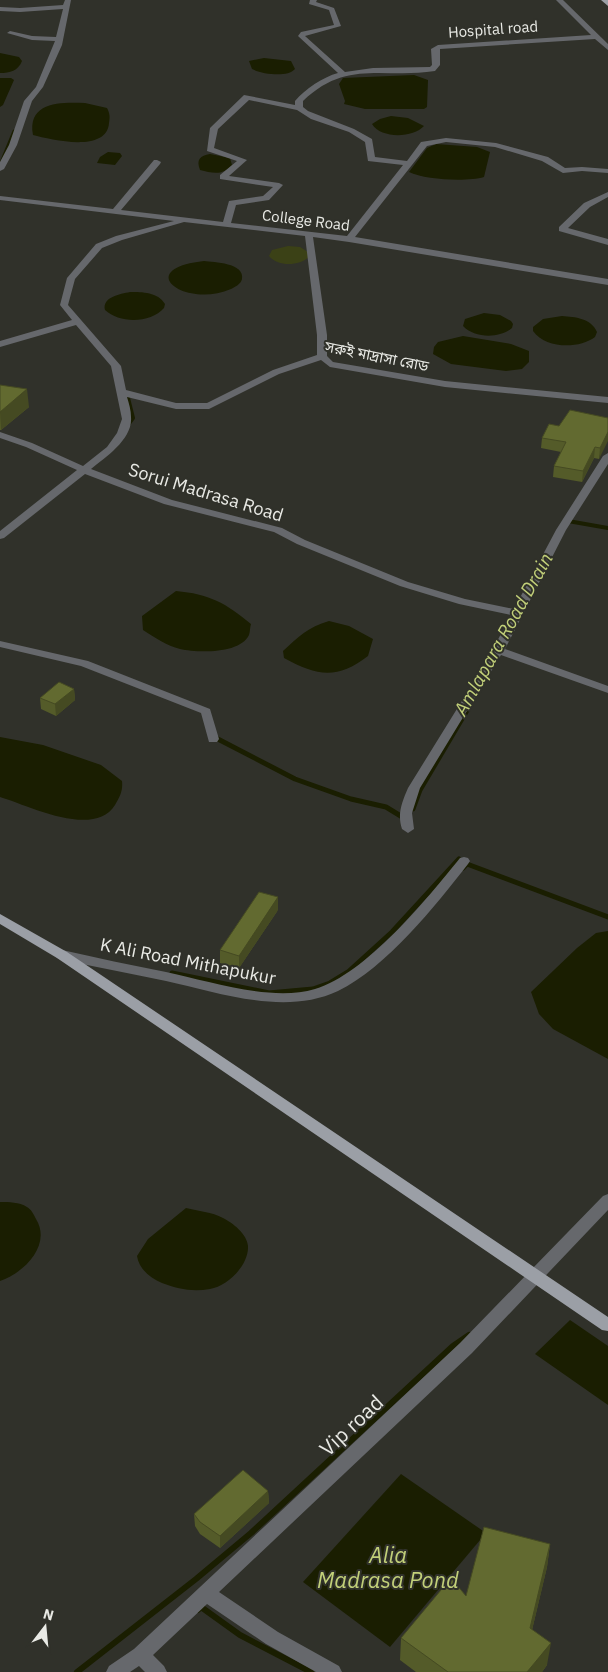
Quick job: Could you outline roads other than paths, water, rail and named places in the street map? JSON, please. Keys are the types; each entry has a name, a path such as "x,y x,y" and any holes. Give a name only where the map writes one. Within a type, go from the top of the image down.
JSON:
{"main road":[{"path":"604,0 608,4"},
{"path":"0,918 62,955 608,1325"}],"street":[{"path":"314,0 311,3 332,10 338,26 303,33 301,36 343,74"},
{"path":"559,0 608,48"},
{"path":"0,9 20,10 66,3 58,45 39,87 28,101 13,144 0,169"},
{"path":"10,33 32,38 59,39"},
{"name":"Hospital road","path":"343,74 373,70 432,69 436,65 434,48 438,47 597,37"},
{"path":"299,108 299,100 332,77 343,74"},
{"path":"228,224 232,203 266,198 279,185 223,176 243,160 210,149 214,128 247,97 299,108 316,118 346,127 369,141 369,150 372,152 371,159 408,163"},
{"path":"349,239 424,144 446,140 496,145 545,158 563,172 575,169 608,172"},
{"path":"116,211 157,162"},
{"path":"608,194 587,205 562,229 608,242"},
{"name":"College Road","path":"0,198 349,239 608,282"},
{"path":"0,536 110,449 122,434 127,418 116,366 64,305 72,278 99,246 119,238 186,220"},
{"path":"309,235 322,335 322,357"},
{"path":"0,344 61,324 78,322"},
{"name":"সরুই মাদ্রাসা রোড","path":"121,392 148,401 200,408 218,402 276,372 322,357 330,364 445,384 608,400"},
{"name":"Sorui Madrasa Road","path":"0,435 29,445 83,470 168,502 278,530 301,542 404,584 463,602 517,613"},
{"path":"408,829 405,822 407,806 414,788 498,650 563,525 608,456"},
{"path":"0,644 84,663 159,690 206,710 213,739"},
{"path":"498,650 608,690"},
{"name":"K Ali Road Mithapukur","path":"62,955 117,968 272,998 316,994 334,987 353,976 397,936 450,879 464,861"},
{"name":"Vip road","path":"115,1672 140,1655 466,1348 608,1200"},
{"path":"205,1593 272,1638 333,1672"},
{"path":"140,1655 158,1672"}],"water":[{"path":"0,53 19,57 22,61 13,71 0,73"},
{"path":"264,58 291,61 295,69 286,74 268,74 252,69 249,61"},
{"path":"414,75 428,80 427,107 424,109 365,109 344,104 345,101 339,84 343,78"},
{"path":"0,78 11,78 14,80 3,105 0,107"},
{"path":"85,103 107,108 110,115 106,132 99,138 77,142 33,135 35,116 41,110 57,104"},
{"path":"391,116 408,118 424,126 412,133 397,135 382,132 372,124 380,119"},
{"path":"436,144 477,147 490,152 484,177 477,179 446,179 425,177 409,172 427,148"},
{"path":"108,152 120,153 122,156 115,165 97,163 100,157"},
{"path":"210,154 230,158 232,165 221,172 213,173 200,170 198,163 200,159"},
{"path":"204,261 228,264 234,267 242,274 241,281 231,289 214,294 197,294 183,291 173,286 169,279 171,272 183,265"},
{"path":"130,292 154,295 162,300 165,304 164,308 151,317 135,320 119,318 105,310 106,302 109,299"},
{"path":"484,313 500,315 511,321 513,324 512,328 507,332 487,336 473,333 463,326 465,319"},
{"path":"562,316 587,321 597,332 595,337 580,344 563,345 546,341 533,331 533,327 543,319"},
{"path":"463,336 511,344 529,351 529,362 522,369 506,371 451,364 433,354 434,347 438,342"},
{"path":"176,591 198,594 225,605 251,624 249,635 237,646 228,649 197,651 170,646 143,630 142,616"},
{"path":"329,621 349,626 373,639 368,656 346,669 327,673 307,669 284,658 283,651 299,637 309,629"},
{"path":"0,737 43,745 101,765 122,781 121,793 115,805 105,815 92,819 77,820 43,812 0,797"},
{"path":"608,931 608,1059 553,1029 539,1014 531,992 577,948 596,933"},
{"path":"0,1202 17,1203 28,1208 40,1229 41,1239 33,1257 26,1265 18,1272 0,1281"},
{"path":"186,1208 219,1216 239,1229 245,1237 248,1246 245,1260 236,1274 224,1284 203,1290 179,1288 149,1276 138,1261 137,1256 148,1239"},
{"path":"570,1320 608,1346 608,1405 535,1354"},
{"name":"Alia Madrasa Pond","path":"401,1474 486,1533 390,1647 303,1582"}],"waterway":[{"path":"0,165 14,131"},
{"path":"127,426 133,418 128,398"},
{"path":"569,518 568,521 608,528"},
{"name":"Amlapara Road Drain","path":"413,809 420,790 469,707"},
{"path":"214,737 295,779 351,799 386,807 404,818"},
{"path":"172,973 269,993 313,989 330,983 348,972 392,932 459,859"},
{"path":"463,868 467,864 608,917"},
{"path":"77,1672 196,1579 251,1533 453,1346 469,1335"},
{"path":"198,1610 201,1607 240,1635 311,1672"}]}
